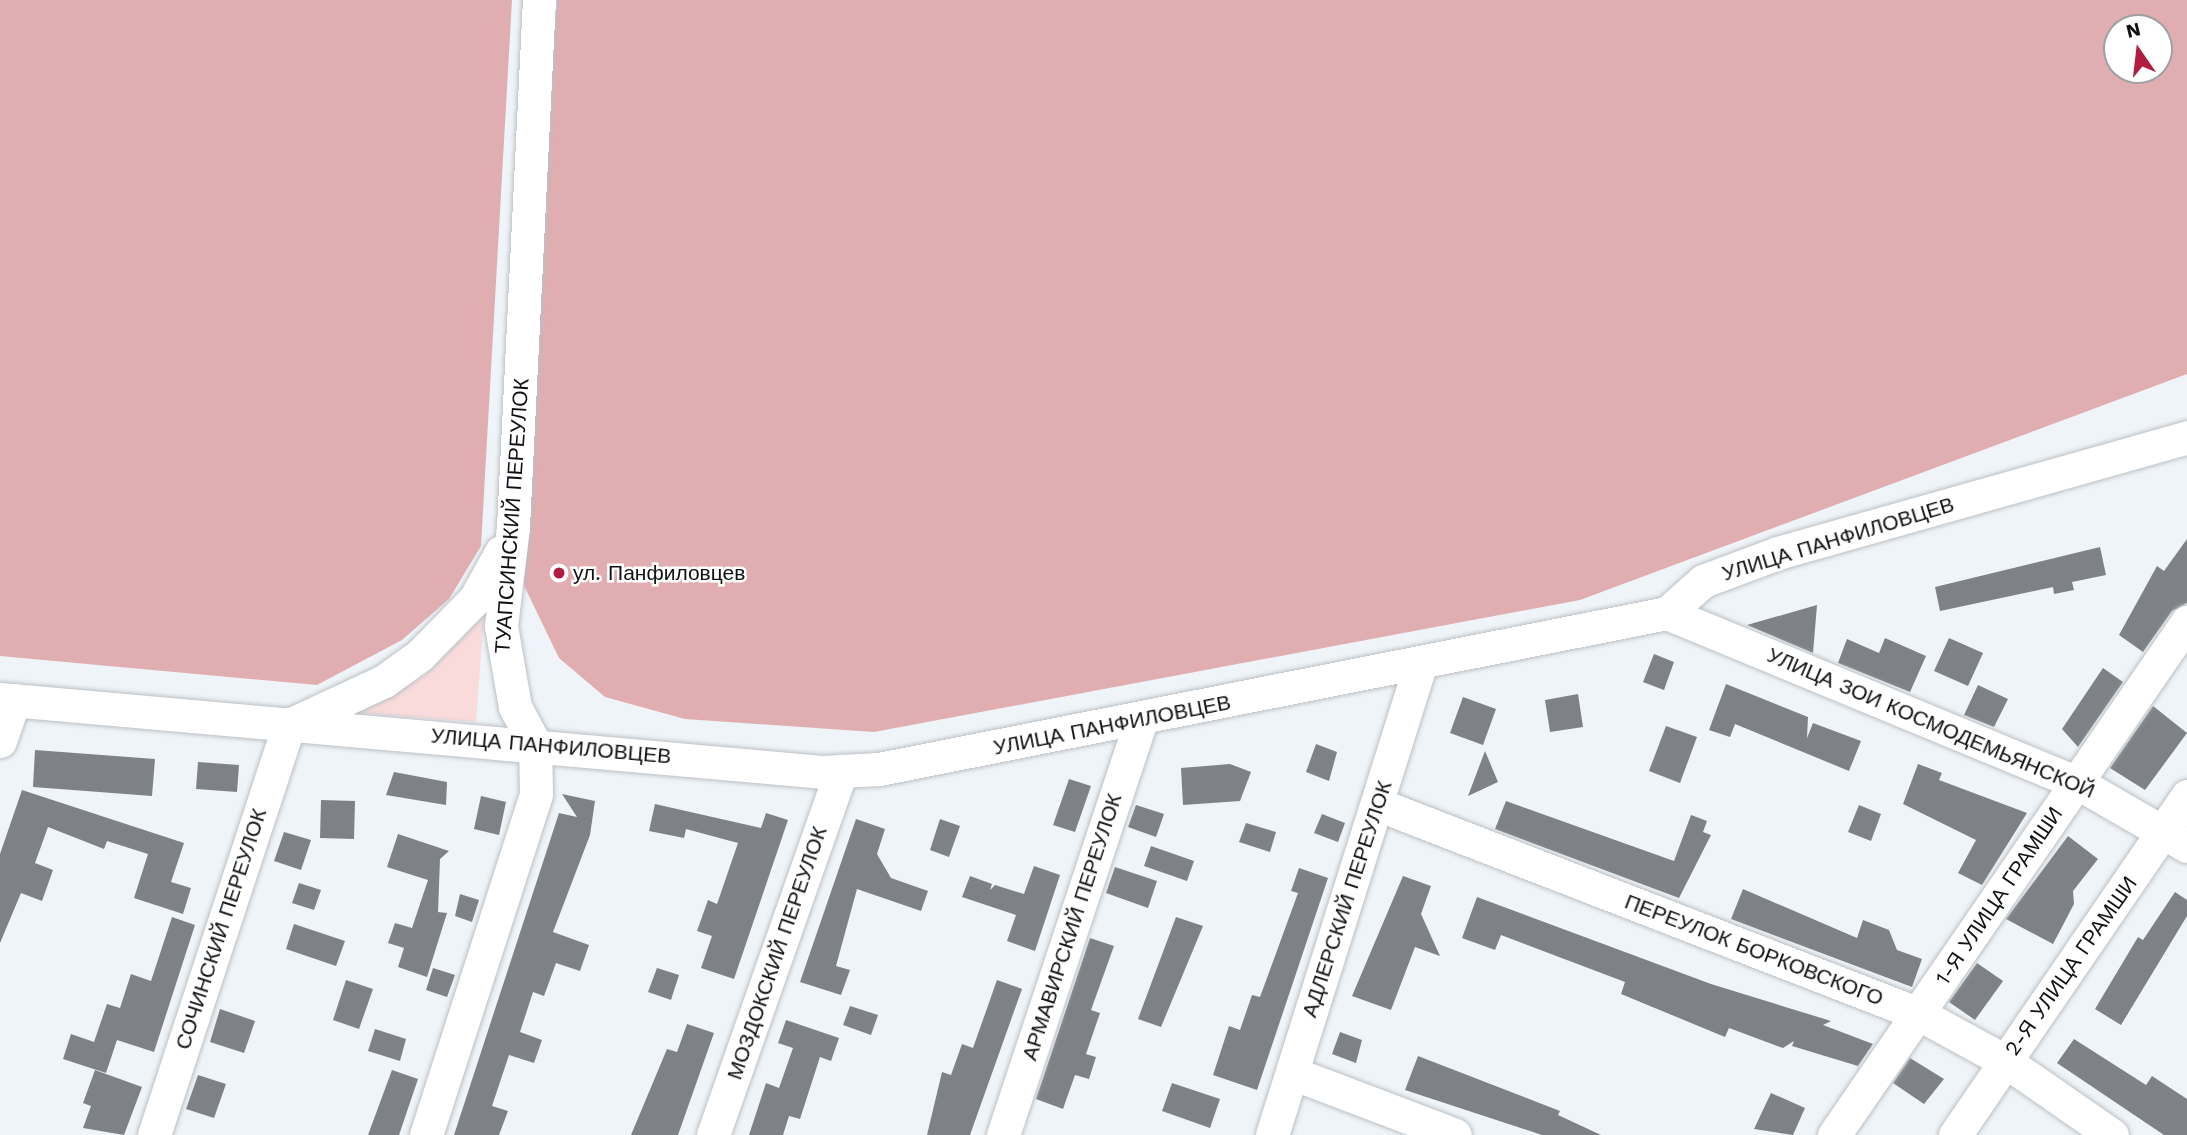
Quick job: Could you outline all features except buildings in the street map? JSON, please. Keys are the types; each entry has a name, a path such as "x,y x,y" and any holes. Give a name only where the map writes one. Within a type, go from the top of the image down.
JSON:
{"street":[{"name":"ТУАПСИНСКИЙ ПЕРЕУЛОК","path":"426,1135 536,794 535,744 503,664 504,580 513,527 539,0"},
{"name":"УЛИЦА ПАНФИЛОВЦЕВ","path":"7,699 841,771 1141,720 1667,613 1703,581 1778,553 2187,438"},
{"path":"289,724 384,681 420,655 475,599 513,527"},
{"name":"УЛИЦА ЗОИ КОСМОДЕМЬЯНСКОЙ","path":"1667,613 2076,782 2176,839"},
{"name":"1-Я УЛИЦА ГРАМШИ","path":"1835,1135 2187,622"},
{"name":"АДЛЕРСКИЙ ПЕРЕУЛОК","path":"1272,1135 1421,663"},
{"path":"0,741 7,699"},
{"name":"АРМАВИРСКИЙ ПЕРЕУЛОК","path":"1003,1135 1141,720"},
{"name":"СОЧИНСКИЙ ПЕРЕУЛОК","path":"154,1135 289,724"},
{"name":"МОЗДОКСКИЙ ПЕРЕУЛОК","path":"713,1135 841,771"},
{"name":"2-Я УЛИЦА ГРАМШИ","path":"1955,1135 2005,1061 2176,839 2187,796"},
{"name":"ПЕРЕУЛОК БОРКОВСКОГО","path":"1377,804 1919,1014 2005,1061 2112,1135"},
{"path":"1292,1073 1455,1135"}],"shaded area":[{"path":"0,0 512,0 481,546 449,599 402,640 317,685 0,656"},
{"path":"557,0 2187,0 2187,374 1580,600 874,732 685,719 605,697 559,658 515,567"},
{"path":"484,615 476,722 358,713 423,677"}],"place":[{"name":"ул. Панфиловцев","path":"559,573"}]}
